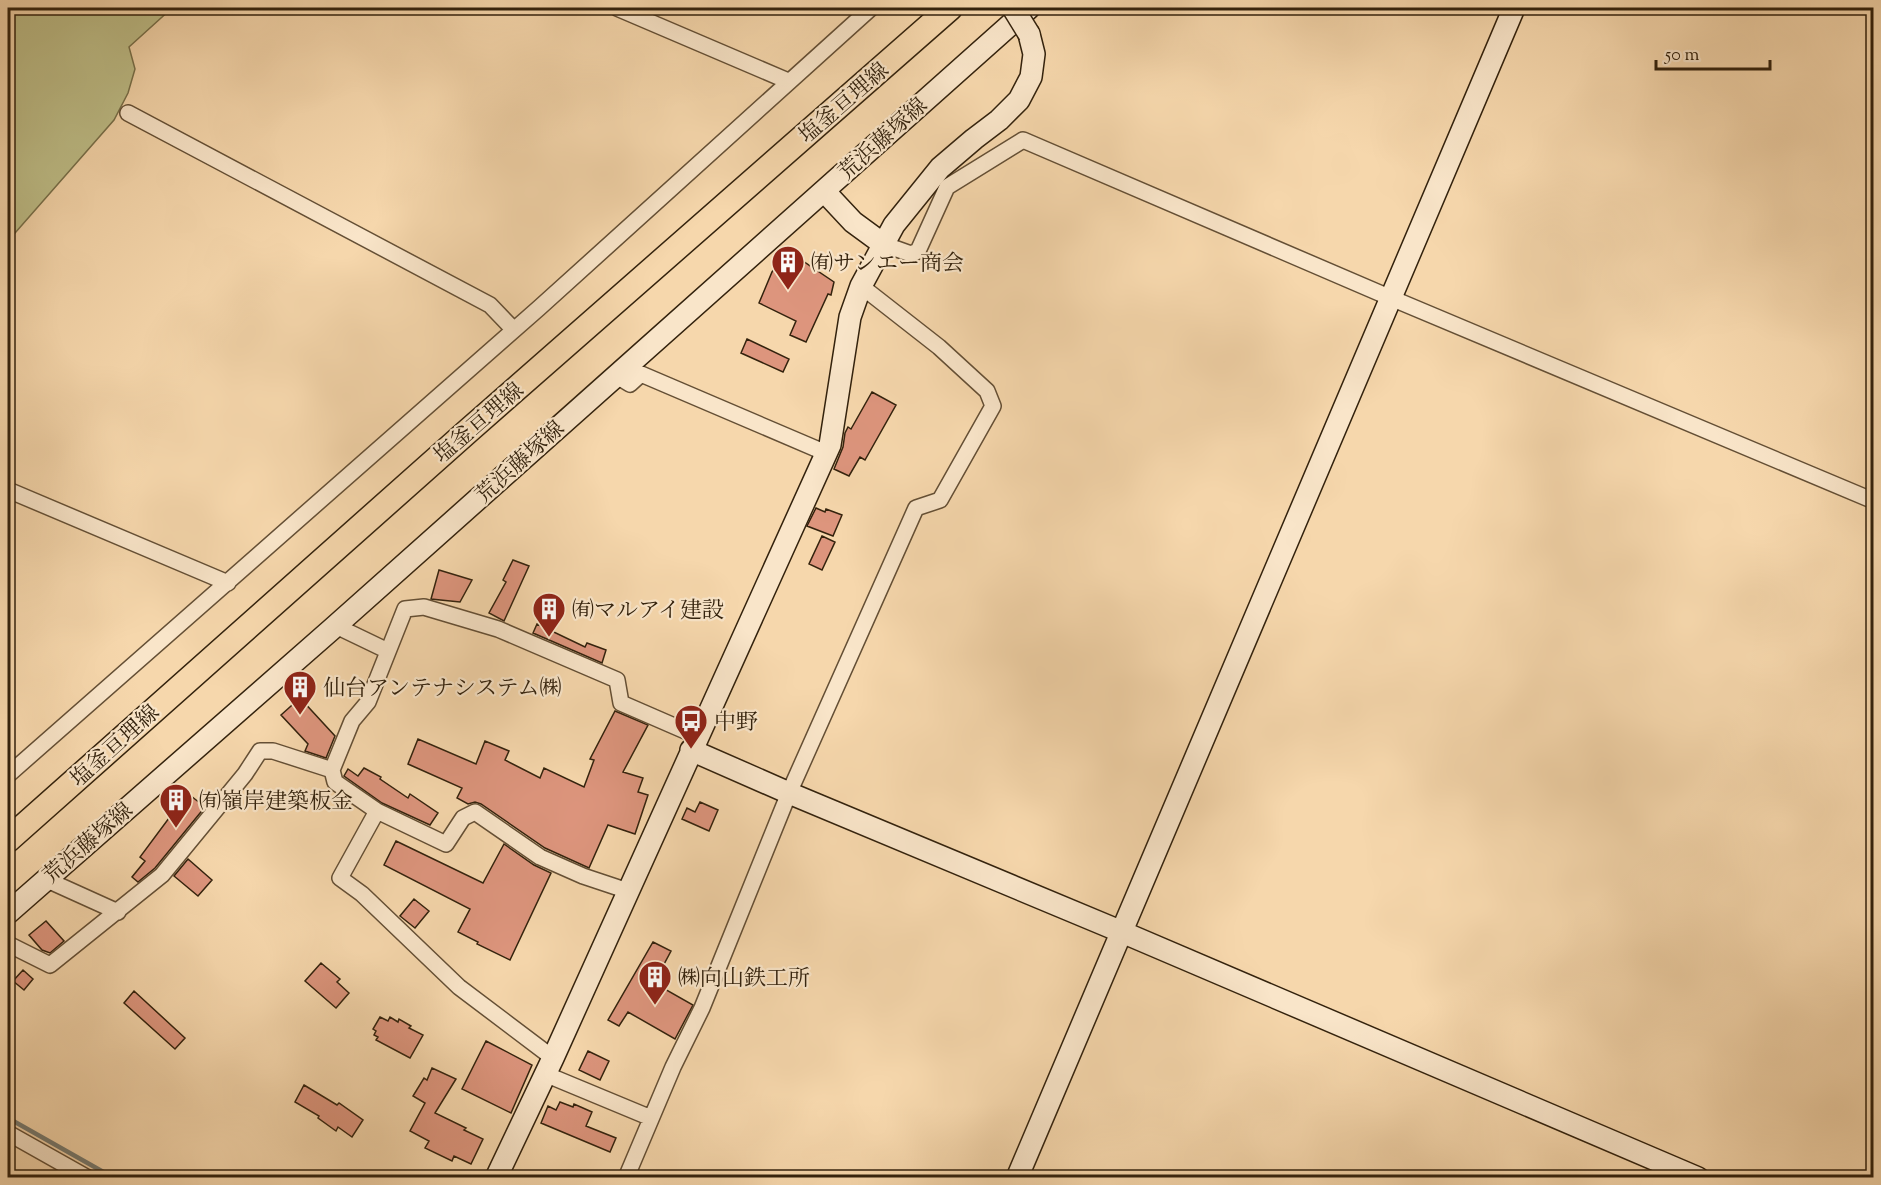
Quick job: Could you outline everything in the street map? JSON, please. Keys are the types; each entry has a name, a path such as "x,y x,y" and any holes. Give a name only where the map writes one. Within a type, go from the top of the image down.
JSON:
{"main road":[{"name":"塩釜亘理線","path":"8,840 459,439 950,8"}],"street":[{"path":"617,8 788,81"},
{"path":"8,775 514,330 871,8"},
{"path":"496,1178 830,445 850,317 861,286 894,225 940,168 999,120 1019,100 1031,77 1034,54 1029,34 1013,8"},
{"name":"荒浜藤塚線","path":"8,913 336,626 1029,8"},
{"path":"1017,1178 1514,8"},
{"path":"128,112 490,305 514,330"},
{"path":"824,191 853,222 883,244 911,254 918,251 947,187 1023,140 1874,501"},
{"path":"626,1178 672,1067 702,1008 789,794 916,508 940,500 993,406 987,391 939,347 861,286"},
{"path":"615,375 630,384 641,374 826,453"},
{"path":"8,490 228,583"},
{"path":"628,891 583,876 540,857 476,812 463,818 446,844 378,811 335,782 332,770 352,721 368,702 405,609 424,607 498,629 617,680 621,703 789,794 1122,932 1698,1178"},
{"path":"336,626 388,651"},
{"path":"8,944 50,965 162,875 245,774 260,752 273,751 332,770"},
{"path":"378,811 339,878 362,894 459,987 549,1066 651,1118"},
{"path":"45,879 118,912"},
{"path":"8,1133 88,1178"}],"green space":[{"path":"8,8 172,8 129,47 135,69 128,93 114,120 8,241"}],"building":[{"name":"㈲サンエー商会","path":"788,251 834,282 831,295 828,294 806,342 790,335 796,321 759,303 772,272"},
{"path":"747,339 789,359 783,372 741,353"},
{"path":"872,392 896,405 865,460 860,457 849,476 834,469 843,447 845,433 848,427 851,429"},
{"path":"816,508 842,515 833,536 807,526"},
{"path":"822,536 835,542 822,570 809,564"},
{"path":"513,560 529,566 504,621 489,613 506,582 503,580"},
{"path":"439,570 472,580 460,602 431,599"},
{"path":"537,624 585,647 587,643 606,650 602,663 533,633"},
{"path":"300,698 335,736 326,758 305,751 308,744 281,715"},
{"path":"615,711 648,725 623,772 643,778 638,792 648,795 635,834 608,825 589,868 545,848 481,804 475,802 468,804 457,798 462,788 408,764 418,739 476,764 485,741 509,751 505,760 540,778 544,768 584,787 594,760 590,759"},
{"path":"364,768 381,777 380,779 408,798 410,794 438,813 430,825 382,803 344,776 348,769 358,776"},
{"path":"191,796 205,807 155,868 138,882 132,877 145,861 140,857 172,814 175,816"},
{"path":"700,802 718,810 709,831 682,819 687,808 695,812"},
{"path":"396,841 483,883 504,844 534,865 551,873 510,960 458,932 470,909 384,865"},
{"path":"188,859 212,880 198,896 174,876"},
{"path":"414,899 429,911 415,928 400,916"},
{"path":"46,921 64,941 50,953 42,950 29,935"},
{"name":"㈱向山鉄工所","path":"653,942 671,951 654,983 693,1005 675,1039 628,1012 619,1026 608,1020"},
{"path":"321,963 340,979 337,982 349,993 336,1008 305,981"},
{"path":"23,970 33,979 24,990 13,981"},
{"path":"134,991 185,1038 175,1049 124,1003"},
{"path":"380,1017 388,1021 390,1017 398,1022 399,1019 411,1026 409,1028 423,1035 410,1058 376,1040 378,1037 374,1035 376,1031 373,1029"},
{"path":"486,1041 532,1065 511,1113 462,1089"},
{"path":"588,1051 609,1061 600,1080 579,1070"},
{"path":"432,1068 456,1079 435,1113 483,1139 471,1164 454,1156 452,1161 425,1148 429,1141 410,1131 425,1103 413,1096 424,1078 427,1080"},
{"path":"304,1085 337,1105 339,1103 363,1120 352,1137 338,1127 336,1131 318,1118 319,1116 295,1102"},
{"path":"560,1102 573,1107 574,1104 592,1112 586,1126 616,1138 610,1152 541,1123 548,1106 556,1110"}],"waterway":[{"path":"8,1118 114,1178"}],"place":[{"name":"㈲サンエー商会","path":"788,291"},
{"name":"㈲マルアイ建設","path":"549,638"},
{"name":"仙台アンテナシステム㈱","path":"300,716"},
{"name":"中野","path":"691,750"},
{"name":"㈲嶺岸建築板金","path":"176,829"},
{"name":"㈱向山鉄工所","path":"655,1006"}]}
